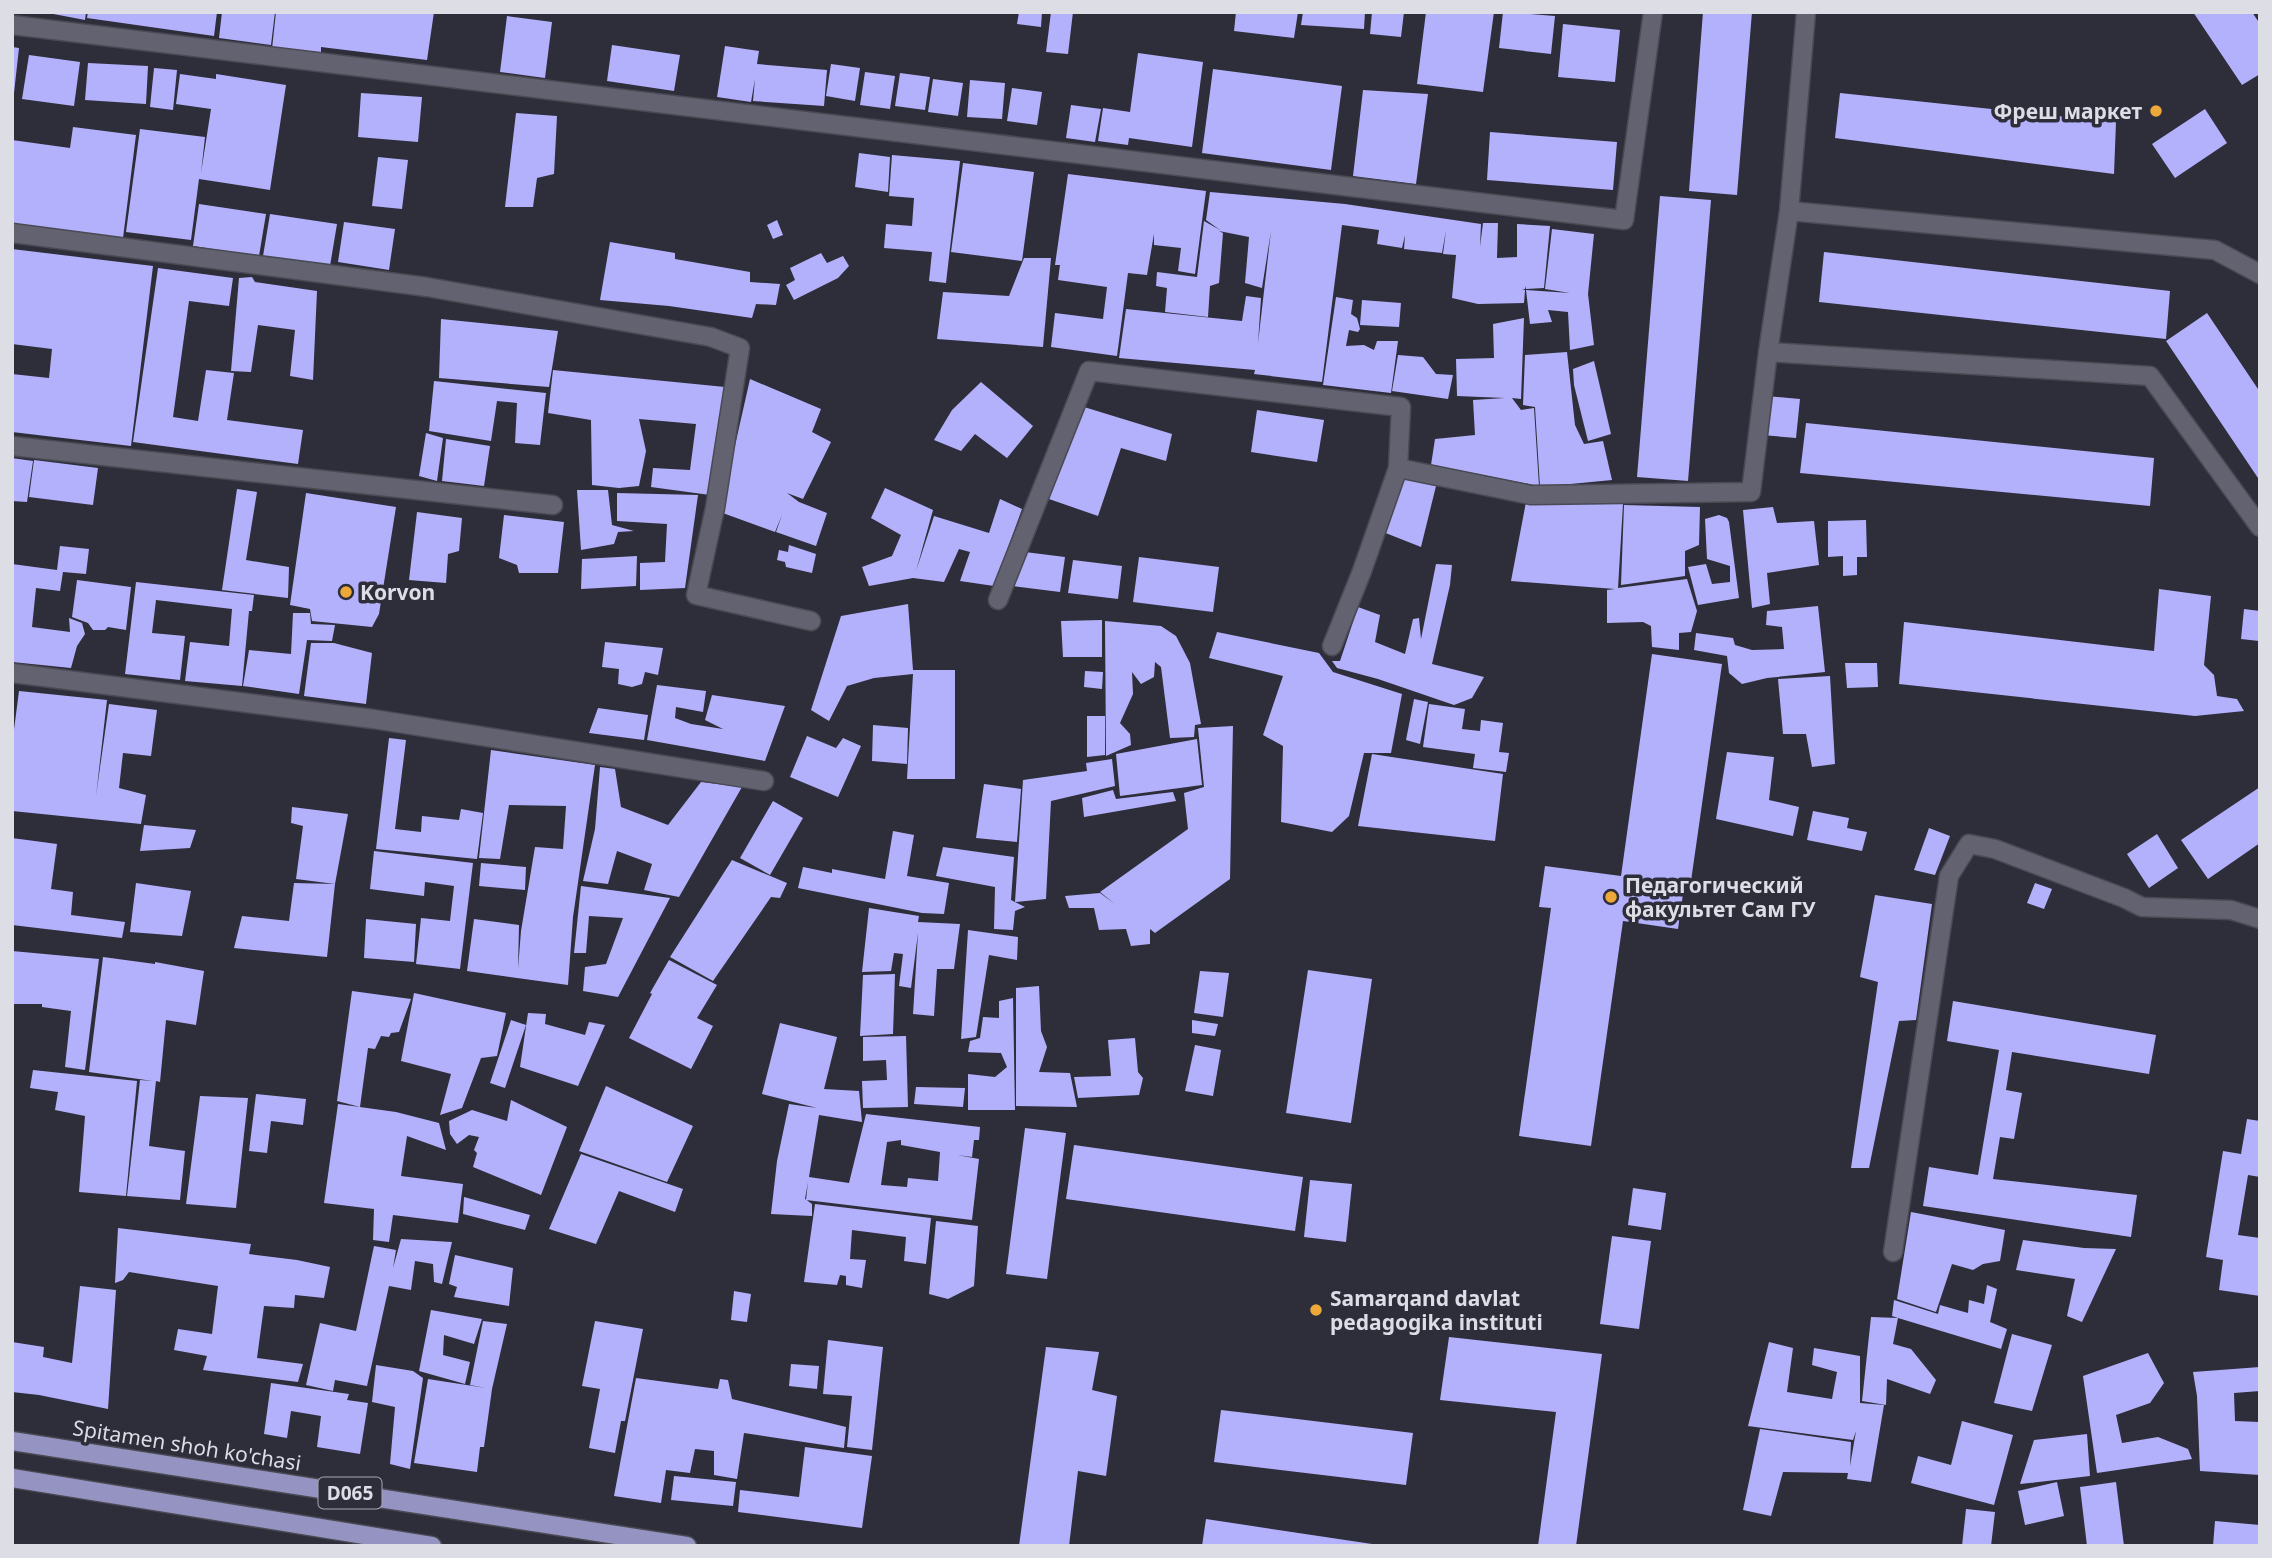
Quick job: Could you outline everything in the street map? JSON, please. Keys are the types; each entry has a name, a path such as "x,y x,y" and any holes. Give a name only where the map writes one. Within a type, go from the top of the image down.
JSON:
{"main road":[{"name":"Spitamen shoh ko'chasi","path":"12,1441 687,1546"},
{"name":"D065","path":"12,1478 432,1546"}],"street":[{"path":"12,25 1624,220 1653,12"},
{"path":"1398,468 1531,495 1751,492 1789,211 1806,12"},
{"path":"1789,211 2215,250 2260,274"},
{"path":"12,233 427,287 711,337 740,348 715,508 696,595 811,621"},
{"path":"1768,352 2150,376 2260,527"},
{"path":"998,600 1089,371 1401,407 1398,468 1332,646"},
{"path":"12,446 552,505"},
{"path":"12,673 373,719 764,781"},
{"path":"1894,1252 1949,876 1969,844 1995,849 2142,907 2231,910 2260,919"}],"building":[{"path":"43,12 86,12 85,20"},
{"path":"88,12 217,12 214,36 87,18"},
{"path":"222,12 275,12 271,45 219,38"},
{"path":"276,12 434,12 427,60 321,47 321,55 272,49"},
{"path":"1019,12 1042,12 1041,27 1017,24"},
{"path":"1051,12 1073,12 1068,54 1046,52"},
{"path":"1236,12 1298,12 1294,38 1234,31"},
{"path":"1303,12 1365,12 1364,29 1301,25"},
{"path":"1372,12 1404,12 1401,37 1370,34"},
{"path":"1426,12 1494,12 1483,92 1417,84"},
{"path":"1503,12 1555,16 1551,54 1499,48"},
{"path":"1703,12 1752,12 1737,195 1689,191"},
{"path":"2193,12 2252,12 2260,24 2260,74 2242,85"},
{"path":"507,16 552,22 545,78 500,72"},
{"path":"1563,24 1620,30 1615,82 1558,77"},
{"path":"612,45 680,55 674,91 607,81"},
{"path":"725,46 759,51 757,64 827,70 824,106 753,101 755,79 751,102 717,97"},
{"path":"12,47 19,48 14,93 12,93"},
{"path":"1138,53 1203,62 1192,147 1129,138 1128,145 1098,141 1103,108 1130,112"},
{"path":"29,55 80,62 74,106 22,99"},
{"path":"88,63 148,66 146,104 85,100"},
{"path":"831,64 860,68 855,101 826,96"},
{"path":"154,68 177,70 173,110 150,107"},
{"path":"1213,69 1342,86 1331,170 1202,153"},
{"path":"865,72 895,76 890,109 860,105"},
{"path":"900,73 930,77 925,110 895,106"},
{"path":"180,74 216,79 216,74 286,85 270,190 199,179 191,240 126,232 140,129 205,137 201,173 211,109 176,104"},
{"path":"933,79 963,83 958,116 928,112"},
{"path":"970,80 1005,83 1002,119 967,117"},
{"path":"1012,88 1042,92 1037,125 1007,121"},
{"path":"1363,90 1428,94 1416,184 1353,176"},
{"path":"361,93 422,97 418,142 358,137"},
{"path":"1840,93 2116,122 2114,174 1835,138"},
{"path":"1071,105 1101,109 1095,142 1066,138"},
{"path":"2205,109 2227,143 2175,178 2152,144"},
{"path":"516,113 557,116 554,174 537,178 533,207 505,207"},
{"path":"73,127 136,135 123,238 12,224 12,140 70,148"},
{"path":"1490,132 1617,142 1613,190 1487,180"},
{"path":"859,153 890,157 888,192 855,187"},
{"path":"892,155 960,161 946,283 929,281 932,252 884,248 886,224 912,226 914,198 889,196"},
{"path":"378,157 408,160 402,209 372,206"},
{"path":"963,163 1034,172 1022,261 951,252"},
{"path":"1068,174 1206,191 1195,274 1178,271 1181,248 1154,245 1154,234 1147,275 1128,273 1117,356 1051,347 1055,313 1103,319 1107,287 1058,280 1060,265 1055,265"},
{"path":"1210,192 1345,204 1481,224 1480,247 1483,223 1498,223 1497,258 1517,257 1517,224 1550,226 1544,288 1526,289 1525,286 1522,290 1525,290 1524,303 1478,304 1452,298 1456,255 1443,254 1446,230 1442,253 1404,249 1405,235 1402,248 1377,244 1379,230 1342,225 1322,382 1254,374 1255,370 1119,358 1126,309 1242,321 1246,296 1261,298 1258,343 1271,231 1262,288 1245,283 1249,237 1219,231 1223,233 1219,283 1210,286 1208,317 1165,312 1167,288 1156,286 1157,272 1197,277 1204,221 1220,230 1206,220"},
{"path":"1660,196 1711,200 1688,481 1637,477"},
{"path":"199,204 266,214 259,256 193,246"},
{"path":"270,214 337,224 330,266 263,256"},
{"path":"777,220 783,235 773,239 767,225"},
{"path":"344,222 395,229 389,270 338,262"},
{"path":"1552,229 1594,234 1588,294 1594,345 1570,350 1568,312 1548,310 1552,322 1530,324 1526,290 1570,293 1545,289"},
{"path":"610,242 675,253 675,259 750,272 750,282 780,284 776,305 756,304 752,318 669,306 600,300"},
{"path":"12,249 153,266 131,446 12,432 12,374 49,378 52,349 12,344"},
{"path":"1824,252 2170,291 2166,339 1819,302"},
{"path":"821,253 827,263 843,256 849,266 838,278 794,300 786,285 795,280 790,268"},
{"path":"1024,258 1051,258 1043,347 937,339 943,292 1009,296"},
{"path":"158,268 233,278 229,306 189,301 173,417 198,421 206,370 234,373 227,420 303,430 298,464 133,442"},
{"path":"252,277 255,282 317,291 313,380 290,376 295,330 258,325 251,372 231,371 239,278"},
{"path":"1336,297 1353,300 1351,314 1357,318 1360,329 1358,332 1349,330 1346,346 1364,345 1374,350 1377,341 1398,341 1391,393 1323,385"},
{"path":"1362,300 1401,303 1399,327 1360,325"},
{"path":"2207,313 2260,392 2260,481 2166,341"},
{"path":"1524,318 1521,399 1512,398 1521,410 1534,408 1539,486 1431,465 1435,439 1475,435 1473,400 1505,398 1457,396 1456,359 1494,358 1493,324"},
{"path":"441,319 558,331 549,387 439,378"},
{"path":"1567,352 1575,425 1584,444 1603,441 1612,480 1540,487 1535,407 1523,405 1525,355"},
{"path":"1398,355 1423,357 1436,374 1453,375 1448,399 1392,391"},
{"path":"1594,361 1611,434 1588,441 1574,385 1573,369"},
{"path":"553,370 725,387 710,495 651,487 653,468 690,470 696,424 639,419 646,451 639,486 619,488 592,485 591,420 548,413"},
{"path":"750,379 821,409 812,432 831,442 803,499 787,493 799,502 827,513 816,546 776,532 782,515 775,532 720,512"},
{"path":"434,381 546,393 540,445 515,443 517,403 497,401 491,441 429,431"},
{"path":"981,382 1033,426 1007,458 975,434 961,451 934,440 952,410"},
{"path":"1766,396 1800,399 1796,438 1762,435"},
{"path":"1084,407 1172,434 1166,461 1121,448 1098,516 1049,499"},
{"path":"1257,410 1324,420 1317,462 1251,452"},
{"path":"1806,423 2154,458 2150,506 1800,473"},
{"path":"426,433 443,438 437,481 419,476"},
{"path":"446,439 490,446 484,486 442,481"},
{"path":"12,458 33,461 27,502 12,501"},
{"path":"34,460 98,468 93,505 29,497"},
{"path":"1401,474 1437,482 1421,547 1383,532"},
{"path":"885,488 933,510 916,571 934,516 989,533 1000,499 1022,509 994,586 960,581 970,552 959,549 944,582 913,578 869,586 862,567 892,556 901,535 871,518"},
{"path":"237,489 257,492 246,560 289,567 288,598 222,590"},
{"path":"577,490 608,490 612,525 634,531 618,532 614,544 581,550"},
{"path":"306,493 396,507 379,614 372,627 312,621 310,609 290,605"},
{"path":"617,493 698,495 685,588 640,590 640,563 665,562 667,524 617,521"},
{"path":"1526,502 1623,504 1618,588 1687,579 1697,611 1691,632 1679,633 1679,650 1652,647 1651,626 1643,622 1607,623 1607,590 1615,589 1511,581"},
{"path":"1624,505 1700,507 1699,545 1685,551 1685,576 1621,585"},
{"path":"1773,507 1777,523 1814,521 1819,565 1767,573 1770,604 1752,608 1743,510"},
{"path":"417,512 462,518 459,551 448,554 446,583 409,580"},
{"path":"504,515 564,522 558,573 519,573 517,565 499,558"},
{"path":"1719,515 1727,518 1729,522 1739,598 1698,605 1688,567 1706,564 1712,584 1730,582 1730,566 1707,559 1705,519"},
{"path":"1866,520 1867,557 1857,557 1857,575 1843,576 1843,556 1828,557 1828,521"},
{"path":"789,545 816,554 812,573 786,567 785,562 777,560 779,550 788,552"},
{"path":"60,546 89,549 86,574 63,572 60,591 36,588 32,627 70,632 69,618 82,623 85,634 77,646 71,668 12,662 12,564 57,570"},
{"path":"1017,551 1065,557 1060,592 1013,586"},
{"path":"637,556 636,586 581,589 582,559"},
{"path":"1139,557 1219,567 1213,612 1133,602"},
{"path":"1073,560 1122,566 1118,599 1068,593"},
{"path":"1436,564 1452,565 1432,664 1484,677 1472,698 1454,705 1337,668 1332,661 1340,661 1358,607 1380,615 1375,642 1405,654 1413,619 1419,618 1421,639"},
{"path":"77,580 131,587 126,630 108,627 105,630 93,630 88,623 72,617"},
{"path":"136,582 254,595 252,611 249,611 242,686 185,681 190,642 229,646 232,609 156,600 152,633 185,636 180,680 125,674"},
{"path":"2159,589 2211,596 2204,665 2214,675 2217,696 2237,699 2244,711 2195,716 1899,684 1904,622 2154,651"},
{"path":"908,604 913,670 955,670 955,779 907,779 913,674 874,678 847,686 829,721 811,710 841,616"},
{"path":"1818,606 1825,672 1767,678 1742,684 1729,673 1727,656 1694,650 1696,633 1733,638 1735,645 1752,650 1784,649 1782,627 1766,625 1767,611"},
{"path":"2244,609 2260,611 2259,641 2241,639"},
{"path":"293,613 310,613 311,624 335,625 332,641 307,640 299,694 243,686 249,650 291,654"},
{"path":"1102,620 1102,657 1063,657 1061,621"},
{"path":"1105,621 1161,626 1176,636 1190,663 1201,724 1195,725 1194,737 1170,738 1161,667 1155,662 1154,677 1141,684 1132,672 1133,694 1120,723 1130,734 1131,745 1106,756"},
{"path":"1217,632 1319,653 1333,672 1402,694 1391,753 1364,753 1349,816 1332,832 1281,822 1283,746 1263,735 1283,676 1209,658"},
{"path":"605,642 663,648 658,675 645,672 642,684 632,687 618,684 619,669 602,667"},
{"path":"311,643 334,643 372,653 366,704 304,696"},
{"name":"Педагогический факультет Сам ГУ","path":"1652,654 1722,664 1690,888 1684,887 1678,929 1623,921 1591,1146 1519,1136 1551,908 1539,907 1545,866 1621,876"},
{"path":"1845,663 1877,663 1878,687 1847,688"},
{"path":"1085,671 1103,672 1102,689 1084,687"},
{"path":"1830,676 1835,764 1812,767 1806,734 1783,734 1778,679"},
{"path":"657,685 706,691 703,712 676,707 675,718 691,724 723,729 705,720 712,695 785,706 765,761 647,740"},
{"path":"19,691 107,700 96,796 109,704 157,710 151,756 123,753 119,788 146,795 141,824 12,811 12,745"},
{"path":"1414,699 1428,702 1420,744 1406,740"},
{"path":"1429,704 1465,709 1462,729 1480,731 1481,720 1503,723 1499,752 1509,753 1506,772 1473,768 1475,754 1423,747"},
{"path":"598,708 648,715 644,740 589,733"},
{"path":"1087,716 1105,716 1105,755 1087,757"},
{"path":"873,725 908,728 907,764 872,761"},
{"path":"1233,726 1230,879 1155,933 1150,929 1150,944 1131,946 1126,929 1099,930 1094,908 1069,908 1065,896 1100,893 1115,904 1100,892 1188,829 1184,793 1204,787 1198,728"},
{"path":"807,736 836,748 843,738 861,746 838,797 790,777"},
{"path":"389,738 406,740 395,829 421,832 422,816 459,820 461,809 483,813 477,859 376,849"},
{"path":"1197,739 1202,785 1120,796 1116,754"},
{"path":"491,750 595,765 573,917 568,985 467,971 474,919 519,925 518,969 521,931 535,847 563,849 566,806 509,805 500,859 479,858"},
{"path":"1727,752 1774,757 1769,800 1799,807 1793,836 1716,819"},
{"path":"1372,754 1503,774 1495,841 1358,826"},
{"path":"1112,759 1115,786 1051,801 1046,899 1015,902 1023,780 1087,771 1086,763"},
{"path":"600,767 615,769 621,807 668,825 701,782 742,787 679,897 644,890 652,864 617,851 608,884 583,881 595,829"},
{"path":"984,784 1021,789 1017,842 976,838"},
{"path":"2260,787 2260,843 2208,879 2181,840"},
{"path":"1113,790 1116,799 1173,792 1176,801 1084,817 1082,798"},
{"path":"773,801 803,818 770,875 740,858"},
{"path":"292,807 348,814 335,884 296,879 303,826 291,823"},
{"path":"1813,811 1849,818 1847,828 1867,832 1862,851 1807,840"},
{"path":"144,825 196,830 190,848 140,851"},
{"path":"1929,828 1950,836 1935,875 1914,870"},
{"path":"893,831 914,835 907,876 949,883 944,914 922,913 798,888 803,867 832,873 832,869 885,879"},
{"path":"2157,834 2178,868 2149,888 2127,854"},
{"path":"12,838 57,844 51,889 73,892 71,915 125,922 122,938 12,925"},
{"path":"943,847 1014,857 1011,900 1025,907 1015,911 1013,930 994,929 995,887 936,876"},
{"path":"374,851 473,863 460,969 416,964 421,918 450,921 454,886 425,882 424,896 370,889"},
{"path":"732,860 787,883 780,898 771,897 713,981 670,957"},
{"path":"481,863 526,867 525,890 479,886"},
{"path":"136,883 191,891 182,936 130,932"},
{"path":"294,883 335,884 327,957 234,948 242,916 289,921"},
{"path":"2035,883 2052,889 2044,909 2027,903"},
{"path":"581,886 670,898 618,997 583,991 585,967 606,964 623,918 589,916 586,953 574,953"},
{"path":"1875,895 1932,904 1916,1020 1899,1021 1869,1168 1851,1168 1878,982 1860,977"},
{"path":"869,908 919,916 918,922 960,924 954,969 937,969 934,1016 913,1014 918,933 911,988 899,986 903,954 894,953 891,971 862,972"},
{"path":"366,919 416,924 414,962 364,958"},
{"path":"968,930 1018,937 1017,960 989,955 976,1037 961,1039"},
{"path":"12,951 99,959 85,1070 65,1067 71,1011 42,1007 42,1004 12,1004"},
{"path":"103,957 155,962 204,971 196,1025 166,1020 160,1082 156,1081 149,1146 185,1151 180,1200 127,1196 140,1080 153,1081 89,1072"},
{"path":"669,960 717,985 697,1018 713,1026 691,1069 629,1038"},
{"path":"1308,970 1372,979 1351,1123 1286,1113"},
{"path":"1200,971 1229,973 1223,1017 1194,1013"},
{"path":"895,974 893,1034 860,1036 863,975"},
{"path":"1039,986 1041,1031 1047,1047 1039,1072 1070,1073 1077,1107 1016,1106 1016,988"},
{"path":"352,991 411,999 399,1032 391,1033 389,1037 381,1036 375,1049 368,1048 360,1107 337,1101"},
{"path":"414,993 506,1013 497,1056 481,1058 462,1108 440,1115 451,1074 401,1061"},
{"path":"1013,998 1015,1110 968,1110 968,1074 995,1077 1007,1067 1001,1053 968,1052 970,1041 980,1038 983,1017 999,1018 999,1001"},
{"path":"1953,1001 2156,1035 2149,1074 2012,1052 2006,1090 2022,1093 2014,1139 2000,1137 1993,1179 2137,1195 2131,1237 1923,1206 1929,1167 1978,1175 1999,1050 1947,1041"},
{"path":"528,1013 546,1014 545,1024 585,1035 589,1022 605,1025 578,1086 520,1067"},
{"path":"511,1020 526,1025 505,1088 490,1083"},
{"path":"1192,1020 1218,1024 1215,1036 1192,1033"},
{"path":"780,1023 837,1037 824,1089 859,1091 862,1122 819,1115 809,1177 849,1183 866,1114 980,1127 979,1140 974,1140 972,1157 957,1155 979,1159 972,1220 806,1200 812,1204 812,1216 771,1214 777,1161 789,1104 817,1108 762,1094","holes":["901,1140 901,1145 940,1152 938,1181 908,1178 907,1187 881,1185 887,1142"]},
{"path":"906,1036 908,1107 863,1108 862,1081 887,1080 886,1060 863,1061 863,1037"},
{"path":"1135,1038 1138,1072 1143,1078 1139,1095 1078,1098 1074,1077 1111,1076 1108,1040"},
{"path":"1195,1045 1221,1050 1213,1096 1185,1091"},
{"path":"33,1070 137,1081 126,1196 79,1192 85,1116 55,1110 58,1092 30,1088"},
{"path":"606,1086 693,1126 667,1182 579,1151"},
{"path":"916,1087 965,1088 963,1107 914,1104"},
{"path":"256,1094 306,1099 303,1125 271,1121 267,1153 249,1151"},
{"path":"200,1096 248,1098 236,1208 186,1204"},
{"path":"511,1100 567,1127 541,1195 473,1167 477,1153 474,1150 479,1137 469,1135 457,1144 450,1134 449,1121 472,1110 507,1121"},
{"path":"338,1104 396,1112 439,1123 446,1150 407,1136 401,1176 463,1184 458,1223 393,1215 389,1242 373,1240 374,1209 324,1203"},
{"path":"2247,1119 2260,1121 2260,1177 2248,1175 2238,1235 2260,1238 2260,1296 2219,1290 2223,1260 2206,1257 2223,1151 2241,1154"},
{"path":"1025,1128 1066,1133 1047,1279 1006,1274"},
{"path":"1074,1145 1303,1177 1295,1231 1066,1199"},
{"path":"581,1154 683,1189 675,1212 619,1191 596,1244 549,1229"},
{"path":"1310,1180 1352,1184 1346,1242 1304,1237"},
{"path":"1633,1188 1666,1193 1661,1230 1628,1225"},
{"path":"464,1197 530,1215 525,1230 463,1214"},
{"path":"815,1204 931,1218 926,1264 904,1261 906,1237 852,1230 850,1259 866,1260 862,1288 846,1285 846,1276 840,1275 837,1285 804,1282"},
{"path":"1911,1212 2005,1230 2000,1261 1983,1264 1973,1270 1952,1264 1936,1312 1897,1299"},
{"path":"936,1221 978,1226 974,1286 948,1299 929,1294"},
{"path":"118,1228 251,1244 249,1254 330,1267 324,1298 295,1295 294,1308 264,1306 257,1358 303,1364 298,1382 203,1370 207,1356 174,1350 178,1329 212,1334 218,1286 129,1272 123,1280 115,1283"},
{"path":"1612,1236 1651,1241 1639,1329 1600,1324"},
{"path":"401,1239 452,1242 442,1284 434,1282 433,1264 415,1261 411,1290 389,1286 367,1386 335,1380 333,1391 306,1385 320,1323 356,1331 374,1246 396,1250 393,1268"},
{"path":"2023,1240 2116,1249 2082,1322 2067,1316 2075,1279 2016,1270"},
{"path":"455,1255 513,1268 509,1306 454,1297 457,1287 449,1284"},
{"path":"1987,1285 1997,1289 1990,1322 2007,1329 2001,1349 1892,1316 1894,1300 1938,1314 1940,1305 1968,1313 1969,1300 1984,1304"},
{"path":"80,1286 116,1290 108,1409 12,1392 12,1342 44,1347 43,1357 72,1363"},
{"path":"734,1291 751,1294 747,1322 731,1320"},
{"path":"431,1310 482,1319 474,1344 444,1335 443,1355 470,1362 465,1384 419,1371"},
{"path":"1871,1317 1898,1318 1893,1344 1911,1349 1936,1380 1930,1394 1887,1379 1886,1405 1862,1401"},
{"path":"483,1321 507,1324 477,1472 414,1463 428,1379 486,1388 470,1385"},
{"path":"595,1321 643,1329 625,1421 621,1421 615,1453 589,1448 600,1389 582,1386"},
{"path":"2012,1334 2052,1345 2032,1411 1994,1403"},
{"path":"1449,1337 1602,1354 1576,1546 1538,1546 1556,1412 1440,1400"},
{"path":"828,1340 883,1347 872,1450 847,1447 852,1396 823,1394"},
{"path":"1769,1342 1793,1348 1787,1392 1832,1399 1837,1372 1812,1365 1814,1348 1860,1356 1860,1403 1884,1405 1871,1482 1847,1479 1848,1473 1783,1472 1771,1516 1743,1510 1760,1429 1851,1442 1850,1466 1856,1431 1853,1440 1748,1426"},
{"path":"1046,1347 1099,1352 1092,1390 1117,1396 1106,1476 1078,1471 1069,1546 1019,1546"},
{"path":"2148,1353 2164,1383 2150,1403 2116,1415 2122,1443 2158,1437 2188,1449 2192,1459 2097,1473 2083,1376"},
{"path":"791,1364 819,1366 817,1389 789,1386"},
{"path":"376,1365 413,1371 423,1378 410,1469 390,1464 395,1407 372,1402"},
{"path":"2260,1367 2260,1391 2234,1393 2235,1421 2260,1422 2260,1475 2200,1471 2197,1396 2193,1372"},
{"path":"636,1378 718,1389 720,1379 728,1380 732,1399 846,1427 844,1448 744,1433 737,1479 714,1475 714,1451 695,1449 690,1473 666,1470 661,1503 614,1496"},
{"path":"271,1383 349,1394 347,1400 368,1403 360,1454 317,1447 321,1416 291,1411 287,1438 264,1434"},
{"path":"1221,1410 1413,1433 1406,1485 1214,1462"},
{"path":"1962,1421 2013,1435 1994,1505 1911,1483 1918,1456 1951,1465"},
{"path":"2087,1434 2090,1476 2020,1484 2034,1440"},
{"path":"805,1447 872,1456 862,1528 738,1512 740,1490 799,1497"},
{"path":"674,1476 736,1482 733,1506 671,1500"},
{"path":"2057,1482 2064,1516 2025,1525 2018,1491"},
{"path":"2116,1482 2124,1546 2087,1546 2080,1487"},
{"path":"1966,1509 1995,1512 1991,1546 1962,1546"},
{"path":"1206,1519 1372,1544 1372,1546 1202,1546"},
{"path":"2215,1521 2260,1525 2260,1546 2213,1546"}],"place":[{"name":"Фреш маркет","path":"2156,111"},
{"name":"Korvon","path":"346,592"},
{"name":"Педагогический факультет Сам ГУ","path":"1611,897"},
{"name":"Samarqand davlat pedagogika instituti","path":"1316,1310"}]}
